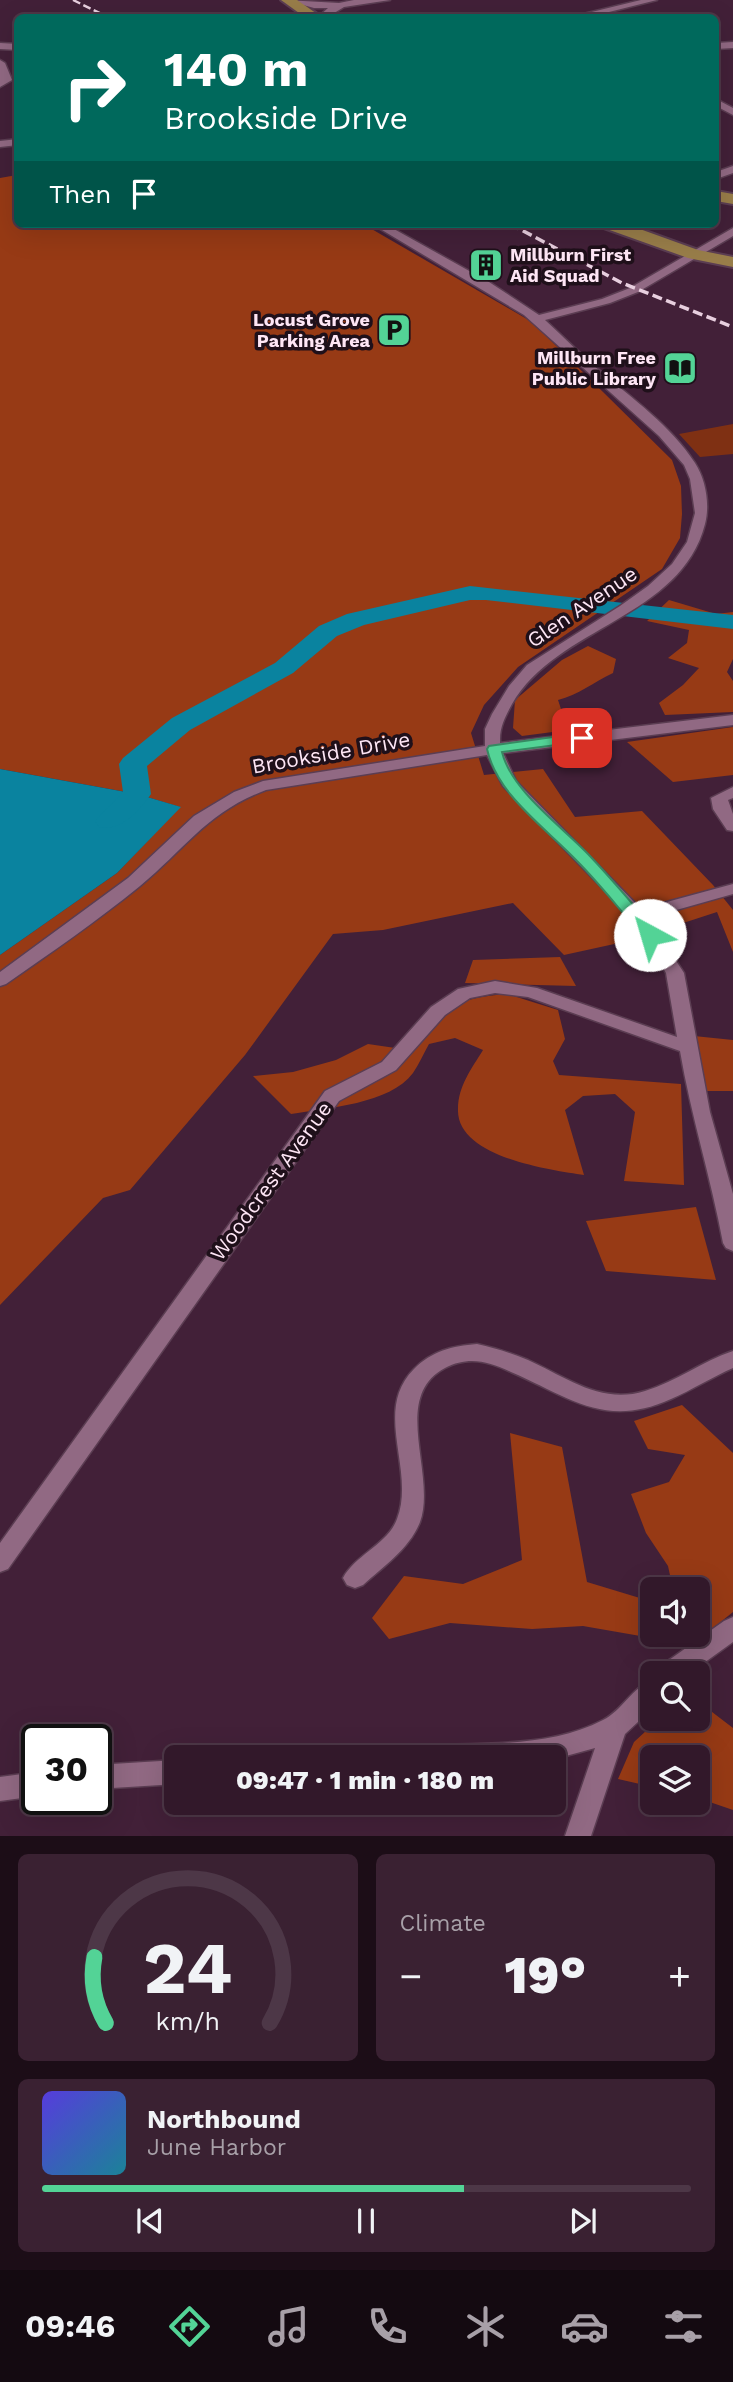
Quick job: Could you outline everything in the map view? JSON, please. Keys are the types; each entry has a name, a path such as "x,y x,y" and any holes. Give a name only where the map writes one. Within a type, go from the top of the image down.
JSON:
{"main road":[{"path":"288,0 311,14"},
{"path":"621,228 694,254 733,262"}],"street":[{"path":"288,0 321,5 386,0"},
{"path":"589,14 653,0"},
{"path":"323,14 349,3"},
{"path":"0,63 7,80 2,84"},
{"name":"Glen Avenue","path":"384,228 485,285 537,319 585,365 639,409 688,463 696,476 700,492 699,524 695,542 681,565 638,600 539,662 501,708 491,736 494,749"},
{"path":"537,319 626,293 733,231"},
{"name":"Brookside Drive","path":"0,980 61,938 153,866 182,835 232,797 286,780 494,749 733,720"},
{"path":"494,749 497,762 509,783 585,859 635,916 665,954 675,973 700,1112 733,1243"},
{"path":"733,792 719,798 721,810 733,826"},
{"path":"635,916 733,889"},
{"name":"Woodcrest Avenue","path":"0,1562 332,1096 389,1066 438,1011 464,993 495,987 531,992 688,1047"},
{"path":"355,1578 408,1523 413,1496 412,1466 404,1407 414,1384 439,1359 453,1353 485,1353 590,1401 617,1405 667,1392 733,1359"},
{"path":"688,1661 733,1628"},
{"path":"560,1745 577,1742 615,1727 640,1703"},
{"path":"578,1836 615,1727"},
{"path":"112,1776 164,1773"},
{"path":"0,1788 21,1786"}],"shaded area":[{"path":"14,176 14,228 370,228 532,322 672,460 681,486 680,538 662,569 518,667 484,705 471,733 484,775 543,769 575,817 642,811 713,885 733,910 733,952 717,912 628,941 564,955 513,903 383,930 333,934 245,1055 130,1190 103,1198 0,1305 0,955 117,873 180,807 137,794 0,769 0,178"},
{"path":"733,424 733,454 700,457 679,434"},
{"path":"669,600 716,614 733,612 733,659 727,672 733,681 733,712 665,715 659,703 683,685 699,668 668,658 687,643 689,630 647,621"},
{"path":"588,646 616,659 613,673 558,700 568,730 522,736 513,728 515,700 562,660"},
{"path":"733,727 733,775 673,782 627,742"},
{"path":"560,957 576,986 465,983 473,960"},
{"path":"507,994 558,1010 565,1039 553,1061 559,1075 681,1084 684,1185 624,1181 635,1112 615,1094 583,1096 565,1110 584,1175 529,1165 488,1150 472,1139 461,1125 458,1109 463,1085 483,1050 455,1038 429,1044 413,1073 389,1092 339,1107 291,1114 253,1076 293,1072 336,1060 368,1044 409,1050 450,1009 473,999"},
{"path":"694,1036 733,1040 733,1091 703,1091"},
{"path":"696,1207 716,1280 606,1271 586,1221"},
{"path":"682,1405 733,1453 733,1612 710,1631 710,1577 670,1577 668,1566 646,1533 631,1494 669,1482 685,1455 648,1449 634,1421"},
{"path":"510,1433 562,1447 587,1582 640,1598 640,1636 583,1626 532,1629 450,1623 389,1639 372,1618 404,1576 463,1584 522,1560"},
{"path":"710,1710 733,1728 733,1810 710,1802 710,1745 640,1745 640,1784 618,1779 634,1742 646,1731 710,1731"}],"water":[{"path":"0,769 137,794 181,807 117,873 0,955"}],"waterway":[{"path":"109,821 137,794 133,764 181,724 284,668 328,631 356,619 470,593 486,593 733,622"}],"railway":[{"path":"73,0 102,14"},
{"path":"518,228 622,283 733,327"}],"place":[{"name":"Millburn First Aid Squad","path":"486,265"},
{"name":"Locust Grove Parking Area","path":"394,330"},
{"name":"Millburn Free Public Library","path":"680,368"}],"route":[{"path":"582,738 494,749 497,762 509,783 585,859 650,935"}]}
